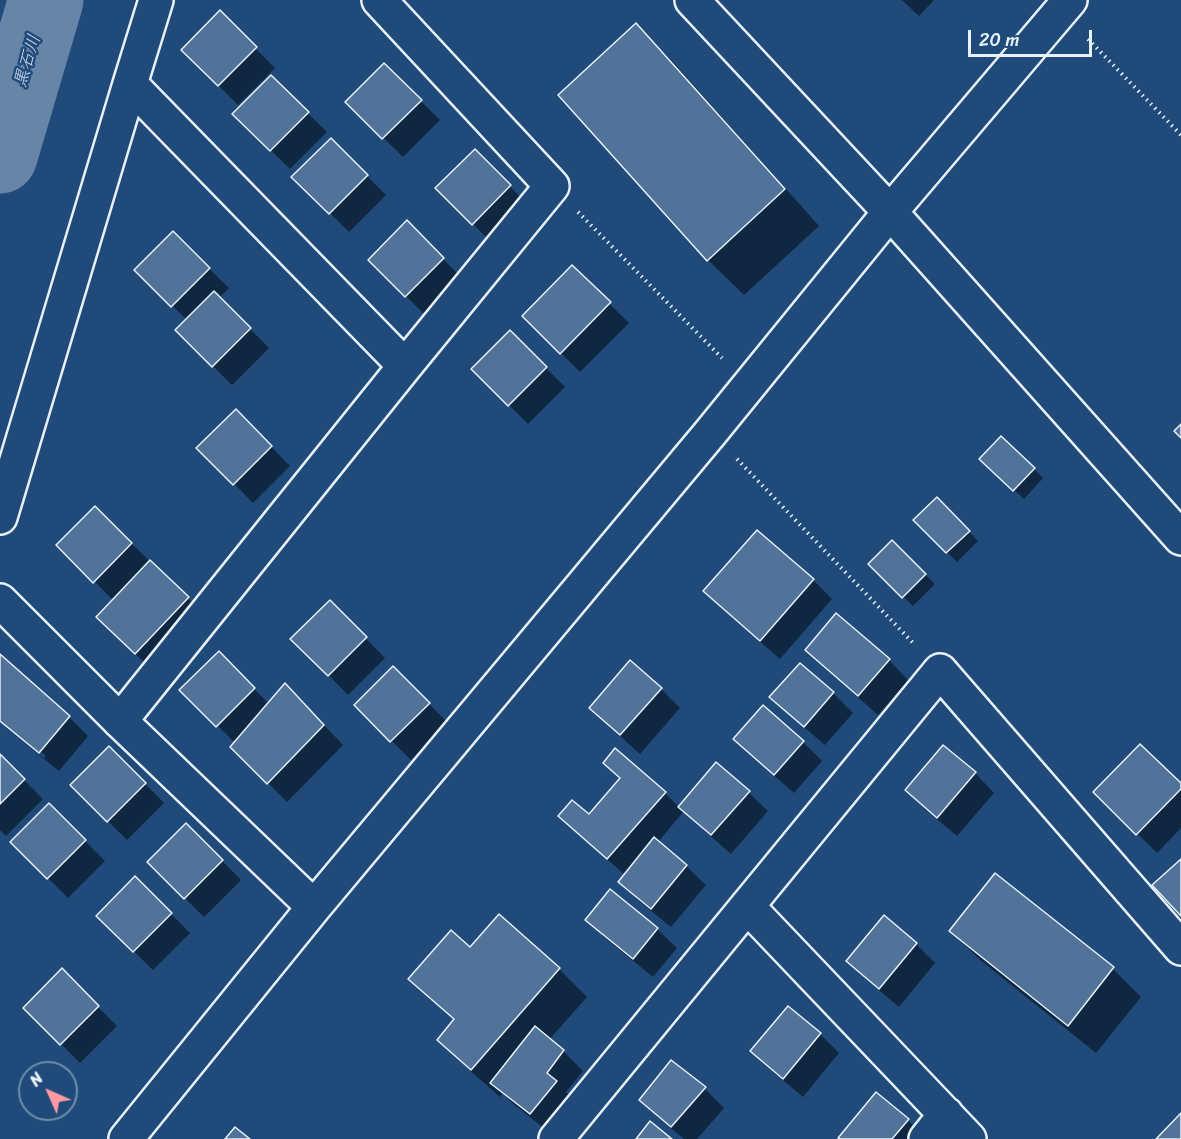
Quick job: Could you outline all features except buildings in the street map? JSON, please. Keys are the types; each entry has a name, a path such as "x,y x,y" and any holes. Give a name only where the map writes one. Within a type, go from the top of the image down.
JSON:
{"street":[{"path":"0,517 156,0"},
{"path":"120,721 552,186 379,0"},
{"path":"692,0 890,212 1181,538"},
{"path":"126,1139 314,907 711,432 890,212 1066,5"},
{"path":"129,84 405,366"},
{"path":"0,601 120,721 314,907"},
{"path":"556,1139 940,671 1181,948"},
{"path":"747,906 969,1139"},
{"path":"926,1139 946,1114"}],"path":[{"path":"1066,5 1181,135"},
{"path":"552,186 749,386"},
{"path":"711,432 940,671"}],"waterway":[{"name":"黒石川","path":"0,156 46,0"}]}
